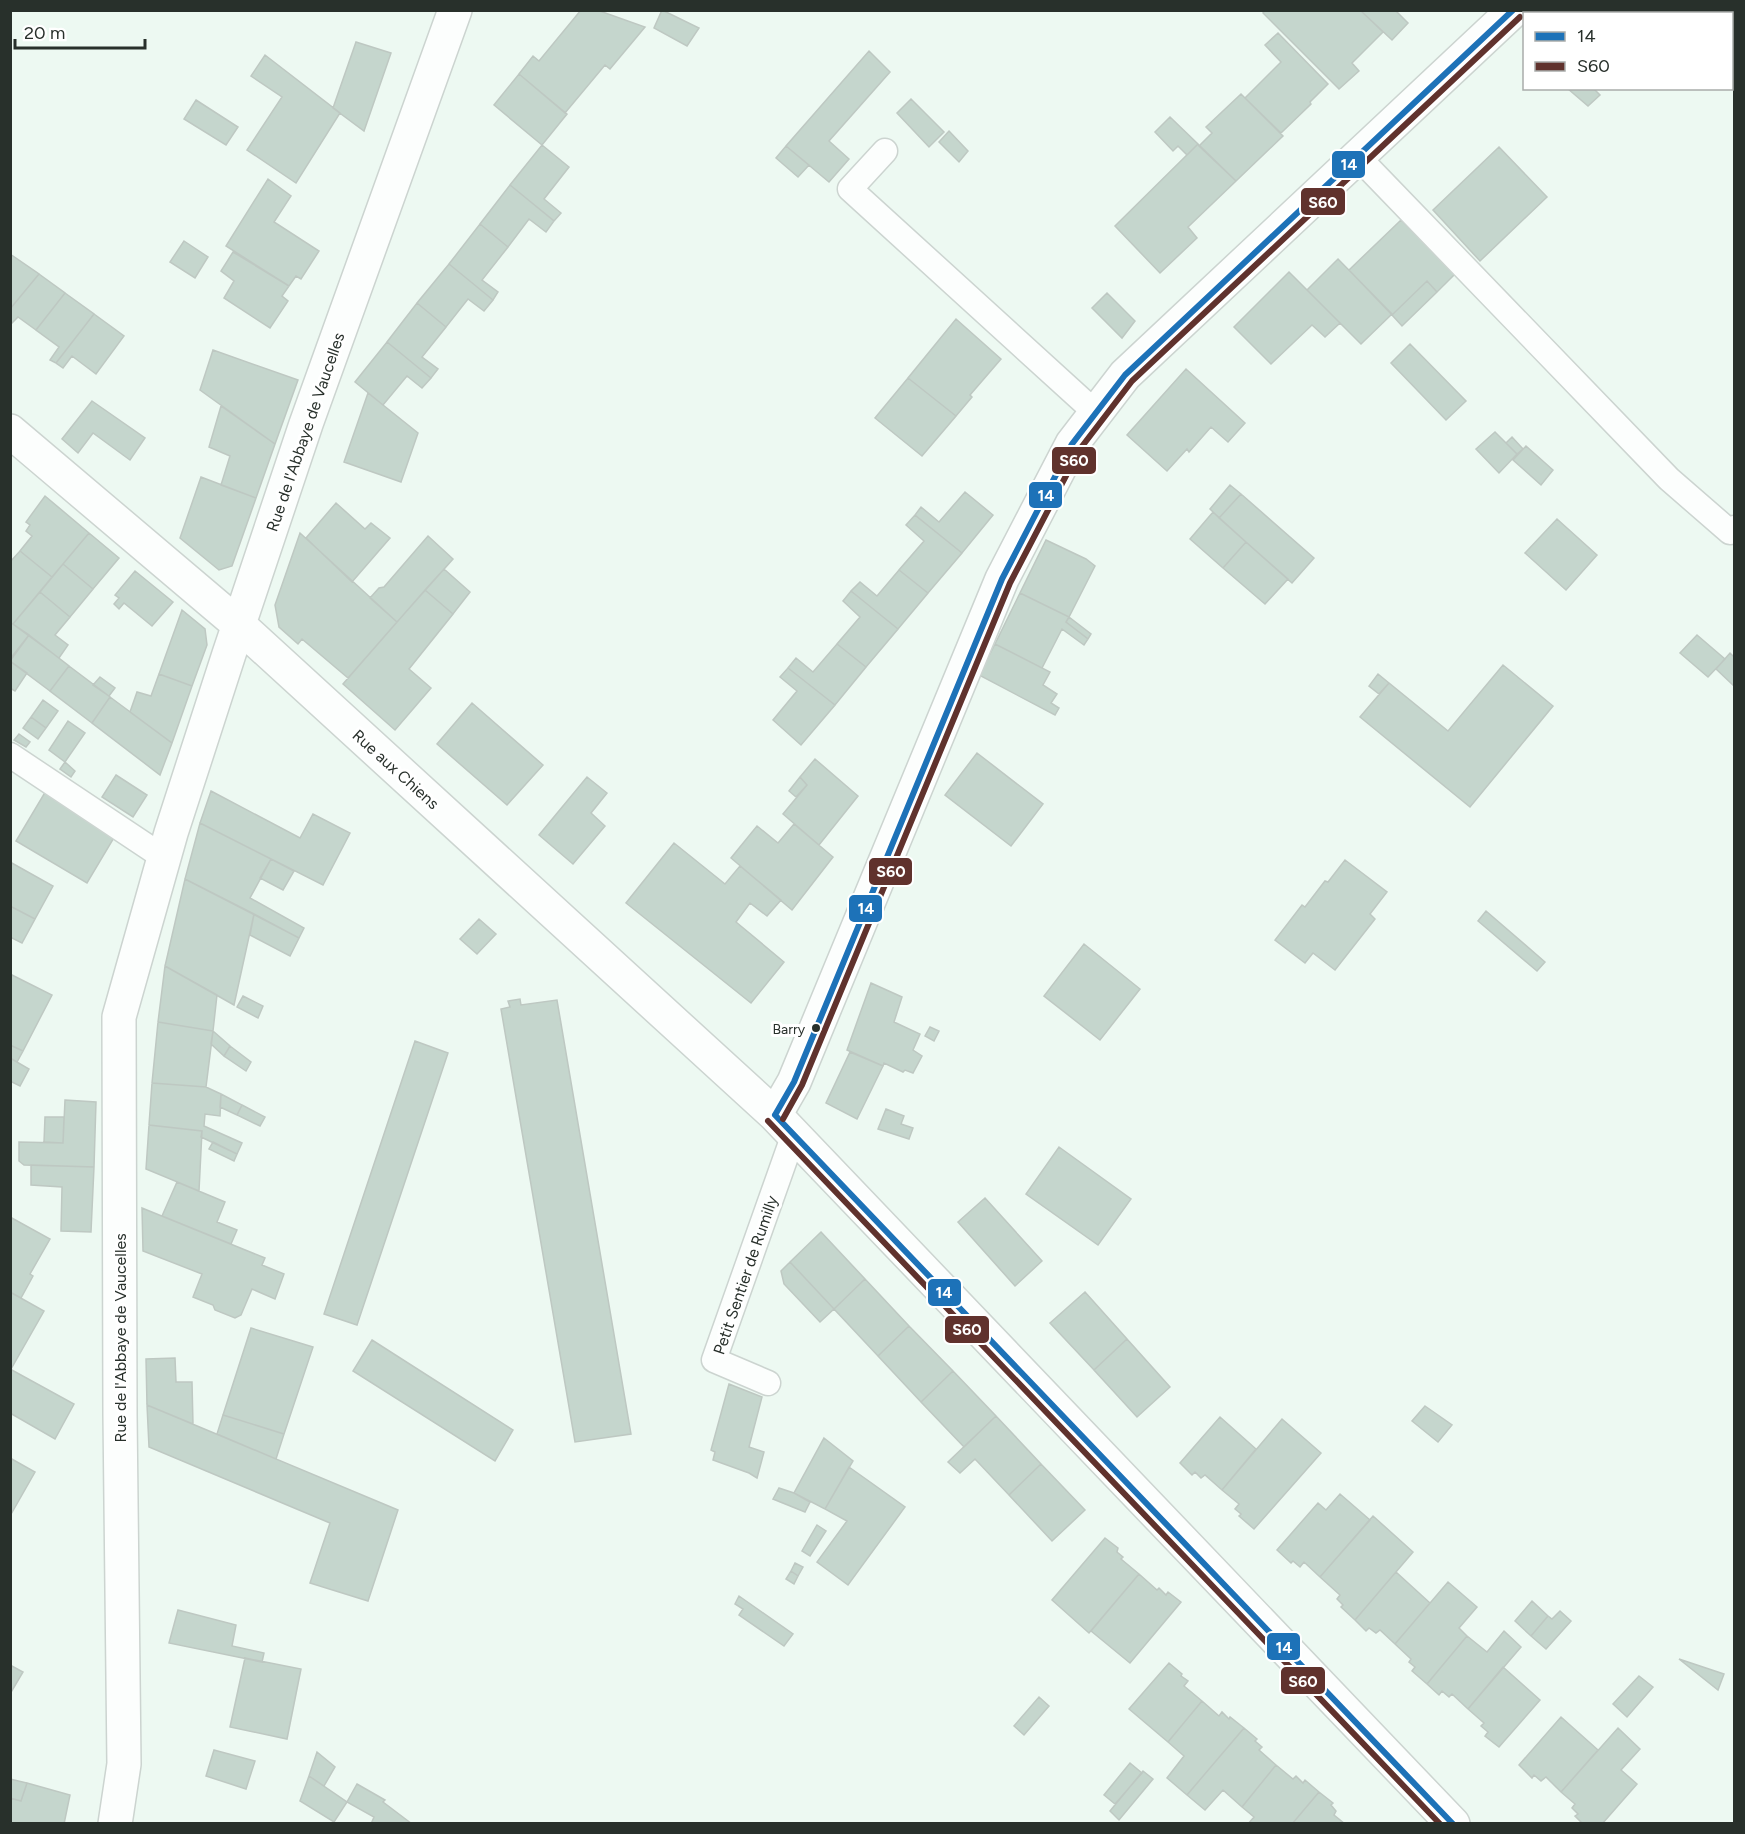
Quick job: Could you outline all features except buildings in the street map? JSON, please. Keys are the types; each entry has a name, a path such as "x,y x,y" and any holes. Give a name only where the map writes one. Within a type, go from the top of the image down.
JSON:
{"street":[{"name":"Rue de l'Abbaye de Vaucelles","path":"115,1824 124,1764 119,1017 163,858 306,424 455,10"},
{"path":"784,1125 794,1082 1002,579 1072,444 1125,375 1514,10"},
{"name":"Rue aux Chiens","path":"10,431 239,625 784,1125 1453,1824"}],"lane":[{"path":"885,151 850,189 1096,413"},
{"path":"1358,157 1669,479 1730,532 1734,528"},
{"path":"10,755 163,858"},
{"name":"Petit Sentier de Rumilly","path":"768,1383 714,1360 784,1125"}],"transit line":[{"name":"14","path":"775,1115 794,1082 1002,579 1072,444 1125,375 1513,10"},
{"name":"S60","path":"783,1119 802,1085 1010,583 1080,449 1132,381 1520,17"},
{"name":"14","path":"775,1115 1453,1824"},
{"name":"S60","path":"768,1121 1440,1824"}],"place":[{"name":"Barry","path":"816,1028"}]}
